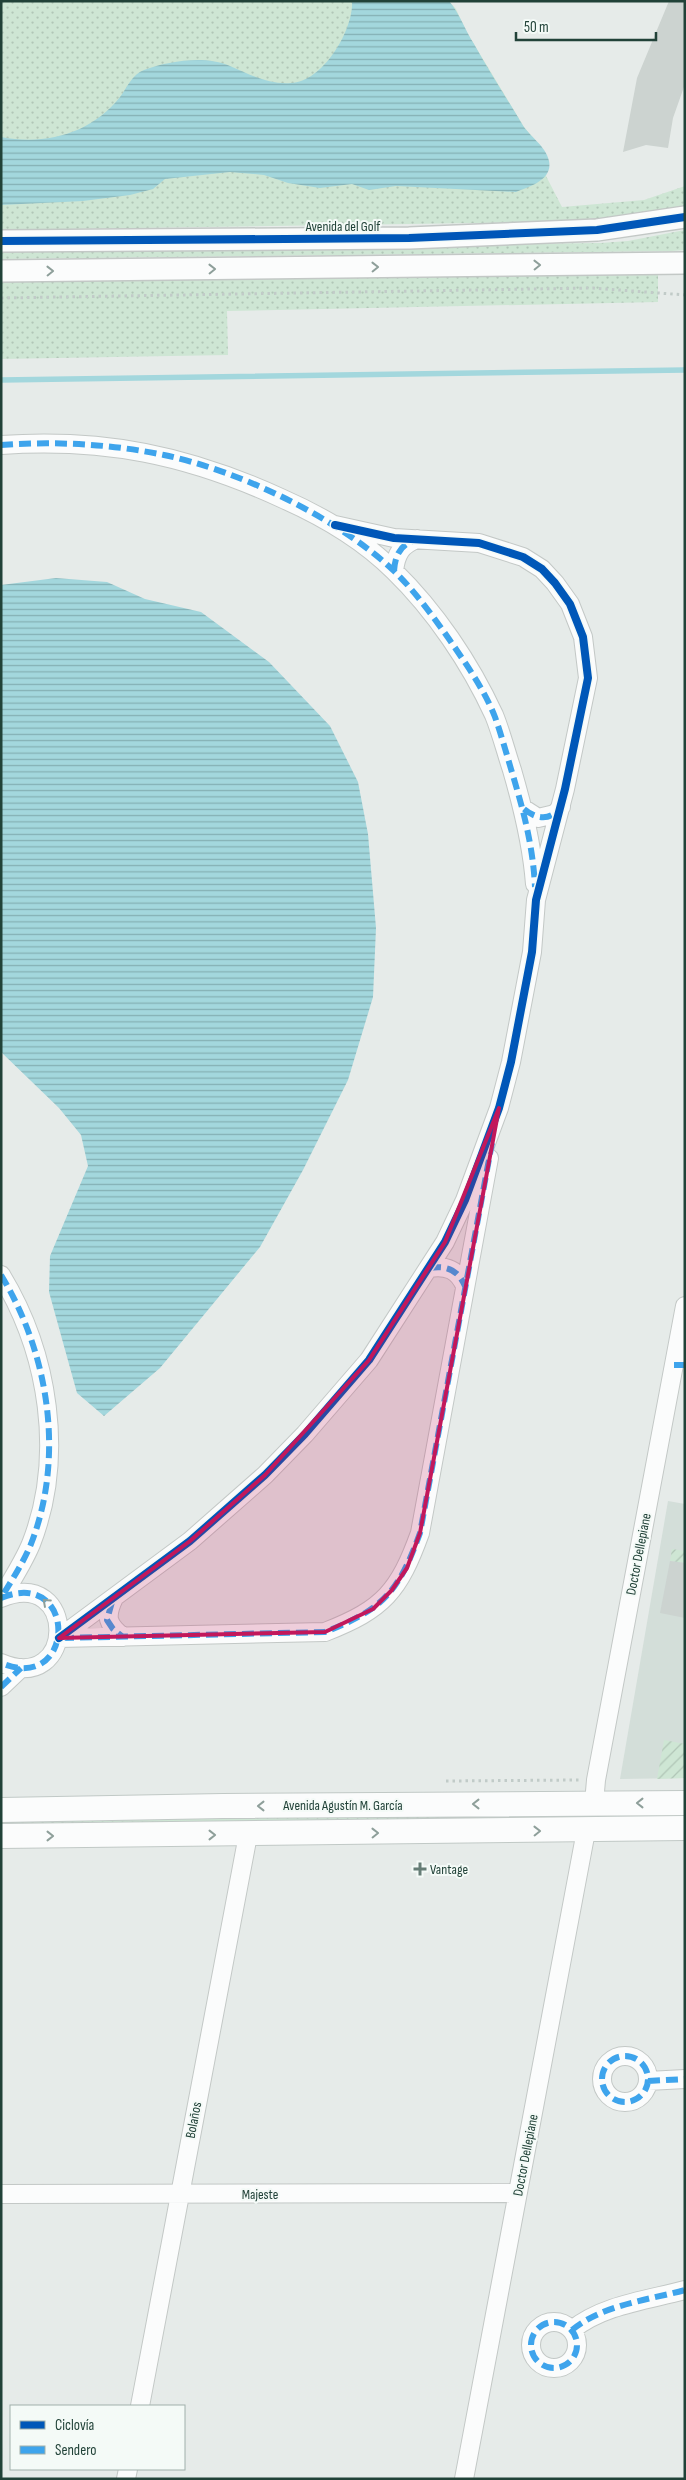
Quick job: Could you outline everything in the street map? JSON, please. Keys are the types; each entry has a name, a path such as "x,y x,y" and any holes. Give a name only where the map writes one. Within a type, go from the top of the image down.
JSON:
{"main road":[{"name":"Avenida Agustín M. García","path":"1,1810 685,1803"},
{"name":"Avenida Agustín M. García","path":"1,1836 248,1835 685,1828"}],"street":[{"name":"Avenida del Golf","path":"1,241 429,237 597,230 685,217"},
{"path":"1,271 685,263"},
{"path":"1,445 40,442 79,444 166,456 248,483 335,525 372,551 394,571 439,625 479,685 494,717 524,809 533,856 536,900 532,952 523,1006 512,1062 499,1108 465,1200 430,1268 368,1360 305,1434 265,1475 197,1534 59,1638"},
{"path":"335,525 376,535 418,540 479,543 523,557 549,576 570,604 583,638 588,678 560,807 536,900"},
{"path":"394,571 400,550 407,543 418,540"},
{"path":"524,809 538,818 555,814 560,807"},
{"path":"59,1638 326,1632 354,1621 373,1609 392,1590 407,1568 420,1533 499,1108"},
{"path":"430,1268 440,1266 457,1272 465,1286"},
{"path":"1,1276 19,1308 33,1341 41,1368 46,1394 49,1457 40,1516 31,1543 20,1567 1,1598"},
{"name":"Doctor Dellepiane","path":"594,1803 596,1780 685,1306"},
{"path":"1,1598 19,1592 38,1596 48,1603 56,1613 59,1625 59,1638 54,1650 45,1660 34,1666 21,1668 1,1663"},
{"path":"114,1598 108,1611 107,1620 113,1629 123,1637"},
{"path":"1,1687 21,1668"},
{"name":"Doctor Dellepiane","path":"464,2479 586,1831"},
{"name":"Bolaños","path":"140,2405 248,1835"},
{"path":"648,2081 685,2079"},
{"name":"Majeste","path":"1,2194 518,2192"},
{"path":"572,2330 582,2322 608,2311 685,2290"}],"path":[{"path":"1,298 593,288 685,295"}],"highlighted area":[{"path":"499,1108 420,1533 407,1568 392,1590 373,1609 325,1632 59,1638 190,1541 265,1475 369,1360 445,1242"}],"shaded area":[{"path":"668,1501 685,1504 685,1778 620,1779"}],"green space":[{"path":"1,1 449,1 456,9 466,31 524,127 542,148 549,162 546,176 562,207 644,200 685,186 685,207 637,215 550,222 1,230"},
{"path":"685,230 685,250 672,251 1,259 1,250 601,243 628,241"},
{"path":"658,275 658,302 227,311 228,355 1,359 1,279"},
{"path":"672,1549 685,1551 685,1563 670,1561"},
{"path":"664,1740 685,1744 685,1778 657,1779"},
{"path":"685,1807 685,1815 1,1825 1,1817"}],"water":[{"path":"352,1 449,1 522,124 547,156 549,168 544,178 516,192 396,186 369,190 352,184 320,188 288,183 264,175 230,172 165,179 153,189 130,195 83,201 1,205 1,137 35,140 67,134 82,128 96,120 109,109 133,78 140,72 176,62 198,60 220,63 275,82 291,83 303,80 314,74 334,52 348,25"},
{"path":"56,578 107,582 145,599 201,612 269,662 330,726 358,782 368,834 376,928 373,997 348,1080 303,1170 260,1247 160,1368 104,1416 77,1393 49,1292 50,1256 88,1166 81,1135 59,1108 1,1052 1,585"}],"building":[{"path":"669,1 685,1 685,84 673,118 668,148 646,145 623,152 637,78"},
{"path":"670,1561 685,1563 685,1618 660,1613"}],"waterway":[{"path":"1,380 685,370"}],"marked path":[{"path":"1,445 42,443 104,446 144,451 193,462 255,484 286,499 316,515 370,550 401,578 422,603 468,667 491,707 523,813 530,842 535,887"},
{"path":"394,571 395,561 401,549 413,541"},
{"path":"524,809 533,815 541,817 550,816 559,809"},
{"path":"62,1638 325,1632 362,1615 387,1596 405,1570 420,1533 492,1143"},
{"path":"429,1268 441,1267 451,1270 459,1276 465,1286"},
{"path":"1,1275 31,1338 41,1372 47,1406 49,1441 47,1476 41,1511 31,1544 1,1598"},
{"path":"674,1365 685,1365"},
{"path":"1,1598 26,1593 44,1599 55,1613 58,1630 55,1648 44,1662 26,1668 1,1663"},
{"path":"112,1602 107,1620 113,1629 123,1637"},
{"path":"1,1687 21,1668"},
{"path":"625,2056 638,2060 644,2066 648,2079 644,2092 638,2098 625,2102 612,2098 606,2092 602,2079 606,2066 612,2060 625,2056"},
{"path":"648,2081 685,2079"},
{"path":"572,2330 611,2309 685,2290"},
{"path":"554,2322 567,2326 573,2332 577,2345 573,2358 567,2364 554,2368 541,2364 535,2358 531,2345 535,2332 541,2326 554,2322"}],"cycle path":[{"path":"1,241 409,238 597,230 685,217"},
{"path":"59,1638 190,1541 265,1475 305,1434 369,1360 445,1242 465,1200 499,1108 511,1062 532,952 536,900 565,789 588,678 583,637 570,604 555,583 542,569 523,557 479,543 394,538 335,525"}],"place":[{"name":"Vantage","path":"420,1869"}]}
